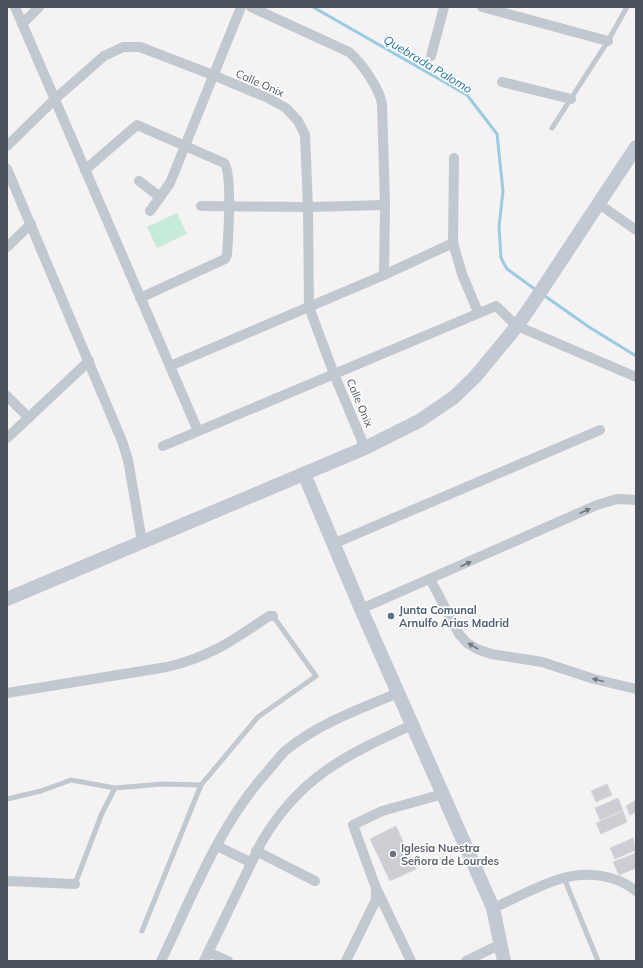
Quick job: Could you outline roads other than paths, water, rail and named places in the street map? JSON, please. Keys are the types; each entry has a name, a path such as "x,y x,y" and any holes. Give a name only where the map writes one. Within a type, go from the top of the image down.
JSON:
{"street":[{"path":"14,7 55,98 198,431"},
{"path":"22,24 39,7"},
{"path":"150,211 170,183 241,7"},
{"path":"250,7 349,52 359,62 381,98 385,205 384,275"},
{"path":"431,56 444,7"},
{"path":"482,7 608,41"},
{"name":"Calle Onix","path":"7,146 55,98 104,56 123,47 140,47 213,75 286,108 298,121 305,136 308,207 309,307 334,374 365,448"},
{"path":"502,82 571,99"},
{"path":"85,170 137,125 185,145 226,165 229,206 227,255 225,259 140,298"},
{"path":"7,599 365,448 419,421 452,398 475,377 532,306 636,147"},
{"path":"454,158 453,243 462,274 478,312"},
{"path":"7,169 122,441 128,460 142,541"},
{"path":"139,181 160,197"},
{"path":"599,204 636,230"},
{"path":"201,206 308,207 385,205"},
{"path":"7,247 31,224"},
{"path":"170,366 384,275 453,243"},
{"path":"163,446 478,312 496,306 517,326 636,376"},
{"path":"7,438 89,361"},
{"path":"7,396 29,418"},
{"path":"333,544 600,430"},
{"path":"304,474 361,609 493,908 504,961"},
{"path":"361,609 597,505 617,499 636,500"},
{"path":"430,579 459,634 467,643 477,649 491,654 542,662 594,679 636,689"},
{"path":"7,693 167,667 185,662 210,654 269,616 273,616"},
{"path":"160,961 217,846 252,789 284,752 307,736 339,718 398,693"},
{"path":"228,961 206,957 256,851 269,829 296,794 319,774 365,746 412,725"},
{"path":"411,961 376,888 353,825 382,811 443,794"},
{"path":"217,846 250,862"},
{"path":"256,851 315,881"},
{"path":"493,908 564,878 595,875 616,879 636,891"},
{"path":"7,881 75,884"},
{"path":"346,961 376,900 376,888"},
{"path":"466,961 501,944"}],"lane":[{"path":"552,128 608,41 627,7"},
{"path":"142,931 201,785 258,716 316,676 273,616"},
{"path":"7,799 41,791 71,780 115,788 162,784 201,785"},
{"path":"75,884 102,813 115,788"},
{"path":"564,878 598,961"}],"waterway":[{"name":"Quebrada Palomo","path":"313,7 467,95 497,134 503,191 499,227 501,258 507,269 536,290"},
{"name":"Quebrada Palomo","path":"542,294 589,327 636,356"}],"place":[{"name":"Junta Comunal Arnulfo Arias Madrid","path":"391,616"},
{"name":"Iglesia Nuestra Señora de Lourdes","path":"393,854"}]}
